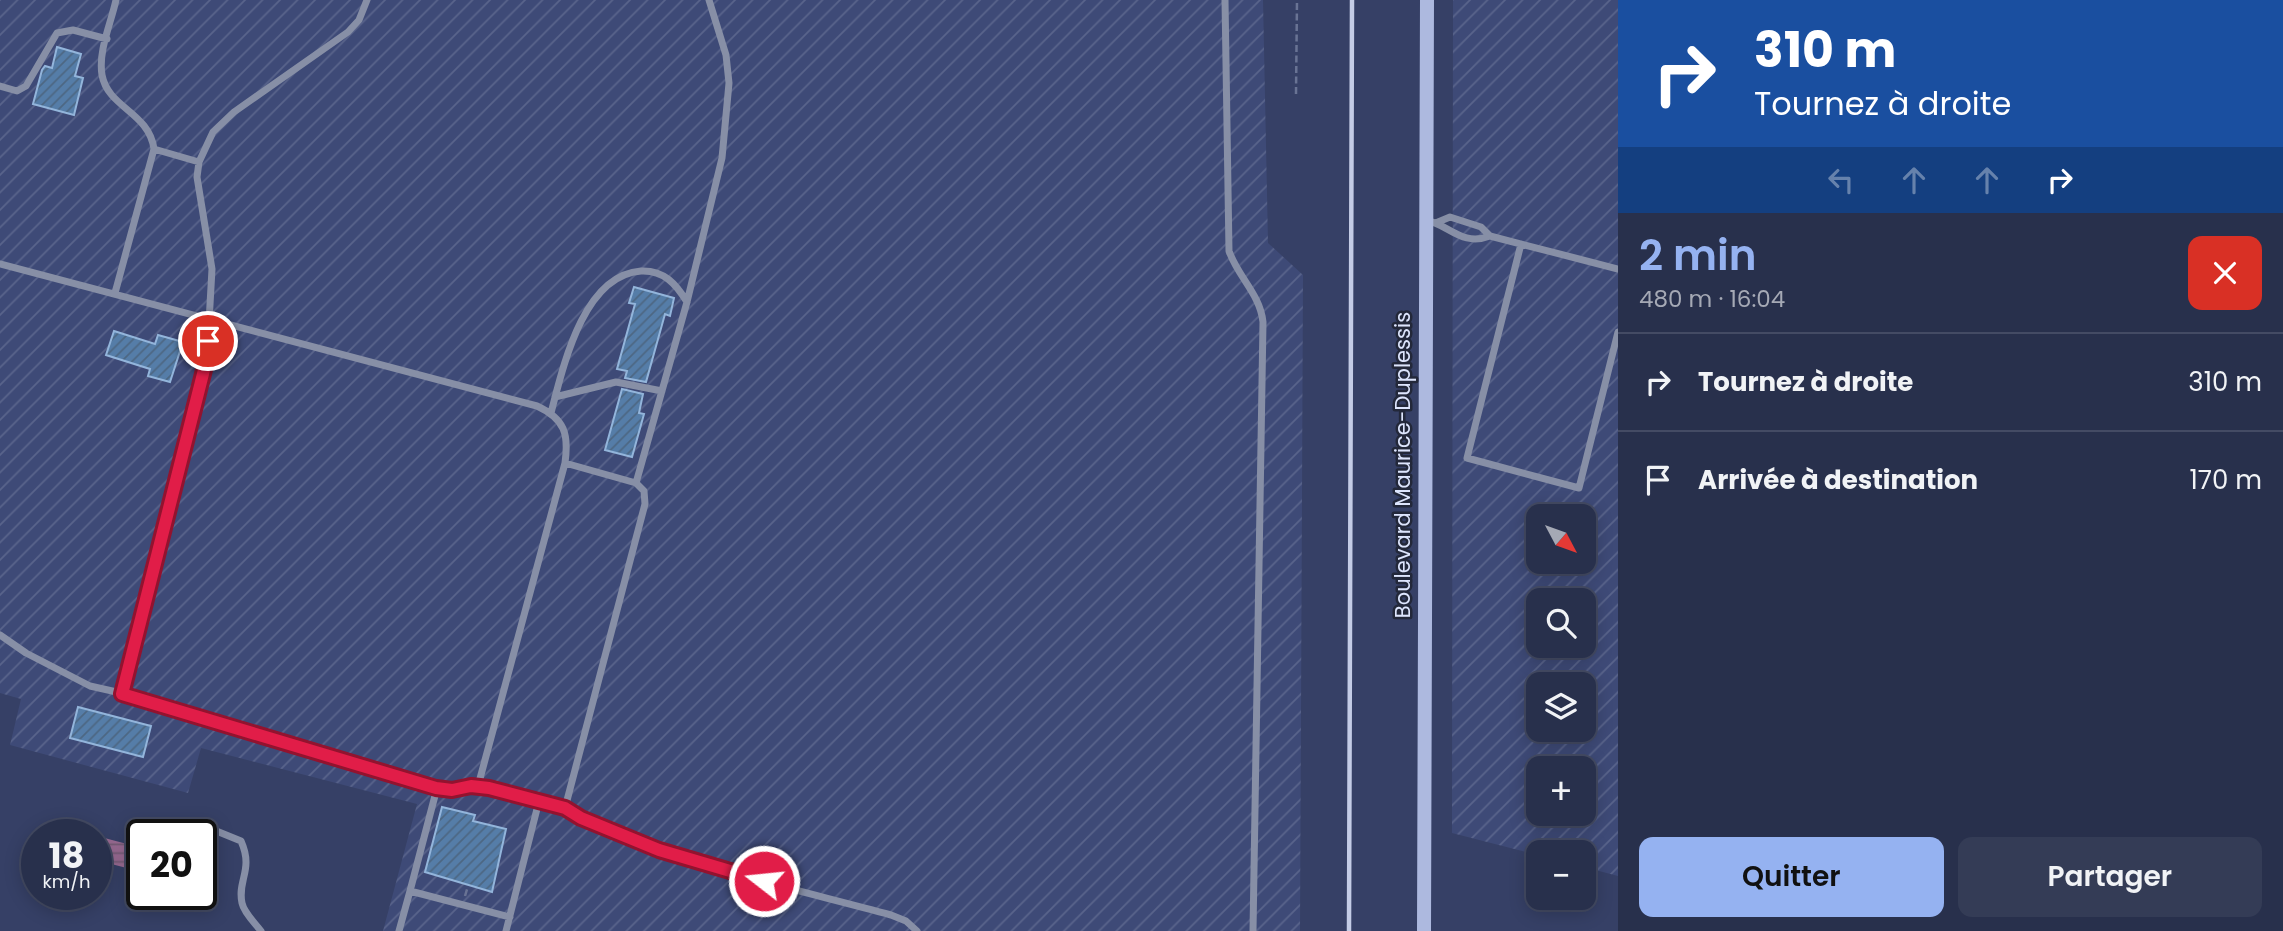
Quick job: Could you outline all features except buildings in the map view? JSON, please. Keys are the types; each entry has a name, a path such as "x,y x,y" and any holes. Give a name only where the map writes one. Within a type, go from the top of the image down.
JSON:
{"street":[{"name":"Boulevard Maurice-Duplessis","path":"1424,931 1432,221 1427,0"}],"lane":[{"path":"115,293 154,149 152,136 144,124 108,91 102,76 102,60 116,0"},
{"path":"122,694 207,358 212,269 197,177 199,162 213,132 234,112 348,32 359,20 367,0"},
{"path":"636,483 687,302 722,158 729,83 726,55 709,0"},
{"path":"1225,0 1229,251 1233,262 1257,298 1263,322 1253,931"},
{"path":"0,86 17,91 26,86 57,33 73,30 107,39"},
{"path":"154,149 199,162"},
{"path":"1432,221 1450,217 1481,227 1490,236 1618,269"},
{"path":"1432,221 1447,232 1478,240 1490,236"},
{"path":"1521,244 1467,458 1579,488 1618,332"},
{"path":"0,264 514,398 551,412 566,435 565,463 478,786"},
{"path":"551,412 573,338 584,316 606,287 616,279 639,271 660,273 678,286 687,302"},
{"path":"555,397 616,382 662,391"},
{"path":"565,463 636,483 643,491 645,504 565,808"},
{"path":"0,635 26,653 90,686 436,788 452,790 478,786 565,808 581,818 659,850 891,915 906,921 917,931"},
{"path":"399,931 436,788"},
{"path":"506,931 539,801"},
{"path":"217,830 235,836 241,841 247,861 242,903 261,931"},
{"path":"410,891 510,917"}],"path":[{"path":"1296,94 1297,0"},
{"path":"465,898 468,886"}],"shaded area":[{"path":"0,0 1263,0 1268,243 1303,275 1300,931 383,931 417,804 201,748 188,793 10,745 21,699 0,693"},
{"path":"1453,0 1618,0 1618,876 1596,870 1596,840 1526,840 1526,852 1452,833"},
{"path":"112,840 126,844 126,868 112,864"}],"railway":[{"path":"1349,931 1352,0"}],"route":[{"path":"208,341 207,358 122,694 436,788 452,790 478,786 565,808 581,818 659,850 764,881"}]}
